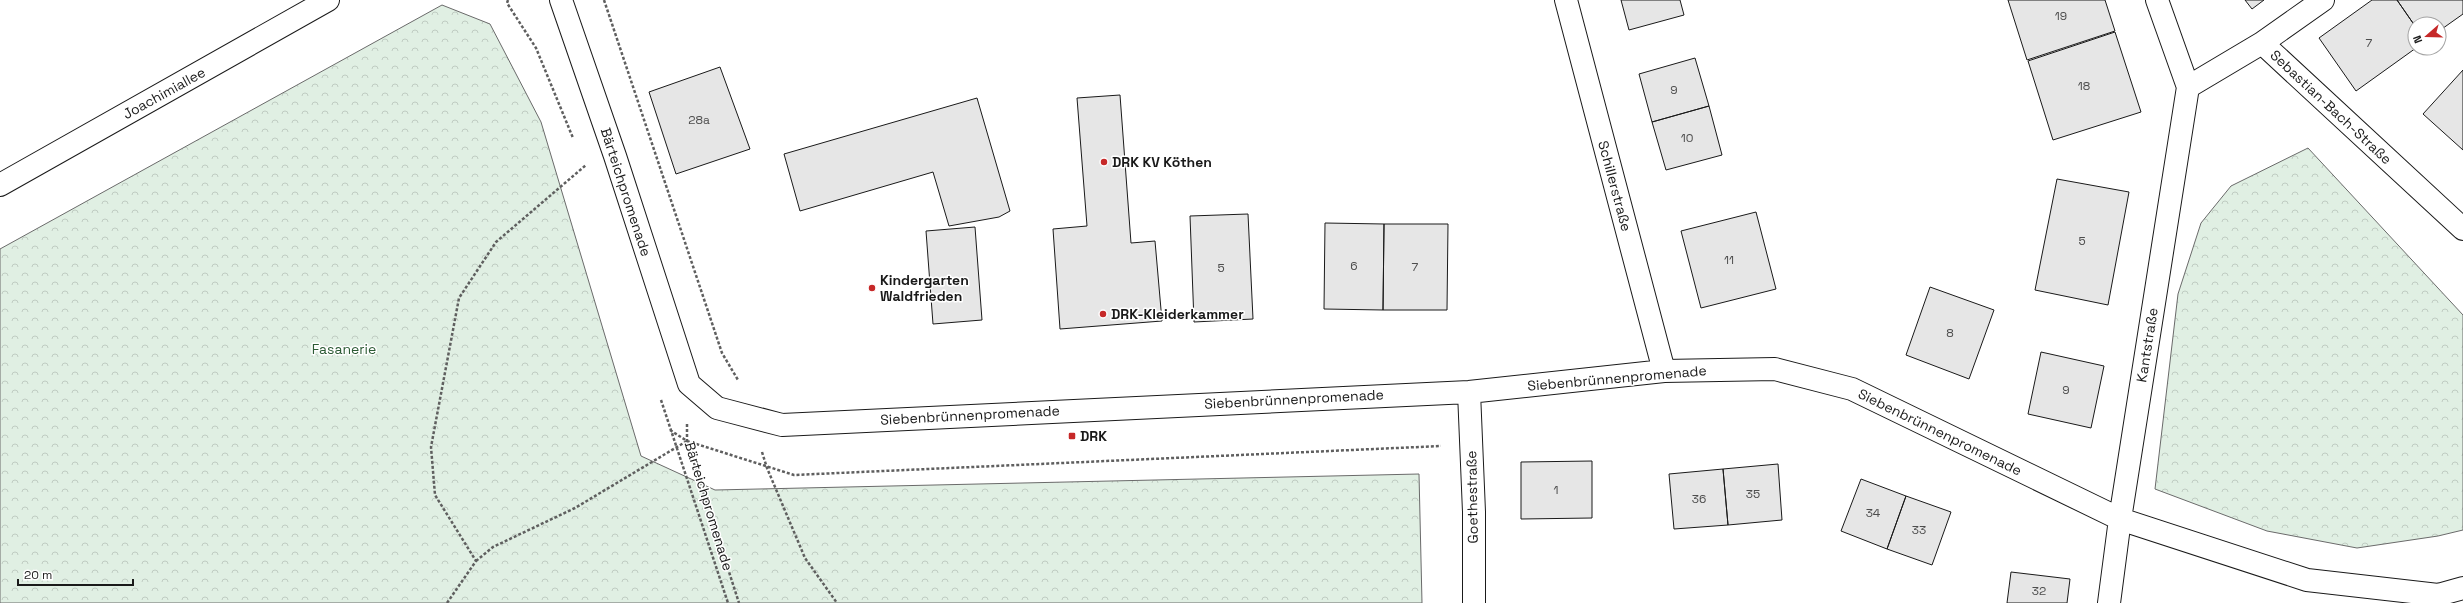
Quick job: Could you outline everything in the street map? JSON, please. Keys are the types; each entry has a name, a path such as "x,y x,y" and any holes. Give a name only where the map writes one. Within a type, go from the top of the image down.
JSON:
{"street":[{"name":"Joachimiallee","path":"0,185 328,0"},
{"name":"Bärteichpromenade","path":"561,0 615,156 689,384"},
{"name":"Schillerstraße","path":"1566,0 1664,371"},
{"path":"2157,0 2188,87"},
{"path":"2262,44 2323,0"},
{"name":"Sebastian-Bach-Straße","path":"2188,87 2262,44 2463,229"},
{"name":"Kantstraße","path":"2109,603 2120,519 2188,87"},
{"name":"Siebenbrünnenpromenade","path":"752,418 782,425 1469,392 1664,371 1775,369 1852,389 2120,519 2307,580 2438,595 2463,588"},
{"path":"689,384 717,408 752,418"},
{"name":"Goethestraße","path":"1469,392 1474,603"}],"path":[{"path":"508,0 507,4 536,48 575,144"},
{"path":"604,0 722,353 744,390 766,468 805,558 837,603"},
{"path":"476,561 435,495 431,448 460,298 496,242 584,166 615,156"},
{"path":"581,158 587,173"},
{"name":"Bärteichpromenade","path":"689,384 686,441 739,603"},
{"path":"659,396 728,603"},
{"path":"670,430 686,441 766,468 794,475 1471,445"},
{"path":"447,603 476,561 493,547 575,508 677,448 686,441"}],"green space":[{"name":"Fasanerie","path":"442,5 490,24 541,122 641,456 715,490 1419,474 1422,603 0,603 0,249"},
{"path":"2308,148 2463,315 2463,530 2438,536 2357,548 2267,531 2155,489 2178,294 2201,223 2231,186"}],"building":[{"path":"1621,0 1680,0 1684,15 1629,30"},
{"path":"2008,0 2105,0 2115,31 2027,60"},
{"path":"2245,0 2264,0 2252,9"},
{"path":"2372,0 2397,0 2408,16 2407,54 2356,91 2319,38"},
{"path":"2397,0 2463,0 2463,14 2447,25 2447,16 2408,16"},
{"path":"2115,32 2141,112 2053,140 2028,61"},
{"path":"1695,58 1709,106 1652,122 1639,74"},
{"path":"720,67 750,149 676,174 649,92"},
{"path":"2463,70 2463,150 2423,114"},
{"name":"DRK KV Köthen","path":"1120,95 1131,243 1155,241 1162,321 1060,329 1053,229 1087,226 1077,98"},
{"path":"977,98 1010,211 999,217 949,226 933,172 800,211 784,154"},
{"path":"1709,106 1722,155 1666,170 1652,122"},
{"path":"2057,179 2129,192 2108,305 2035,290"},
{"path":"1756,212 1776,289 1701,308 1681,231"},
{"path":"1248,214 1253,319 1194,322 1190,216"},
{"path":"1325,223 1384,224 1383,310 1324,309"},
{"path":"1384,224 1448,224 1447,310 1383,310"},
{"path":"975,227 982,320 933,324 926,231"},
{"path":"1930,287 1994,310 1969,379 1906,355"},
{"path":"2041,352 2104,366 2091,428 2028,414"},
{"path":"1592,461 1592,518 1521,519 1521,462"},
{"path":"1778,464 1782,520 1728,525 1723,469"},
{"path":"1723,469 1728,525 1674,529 1669,474"},
{"path":"1861,479 1906,496 1887,549 1841,531"},
{"path":"1906,496 1951,512 1932,565 1887,549"},
{"path":"2011,572 2070,579 2067,603 2007,603"}],"place":[{"name":"DRK KV Köthen","path":"1104,162"},
{"name":"Kindergarten Waldfrieden","path":"872,288"},
{"name":"DRK-Kleiderkammer","path":"1103,314"},
{"name":"DRK","path":"1072,436"}]}
